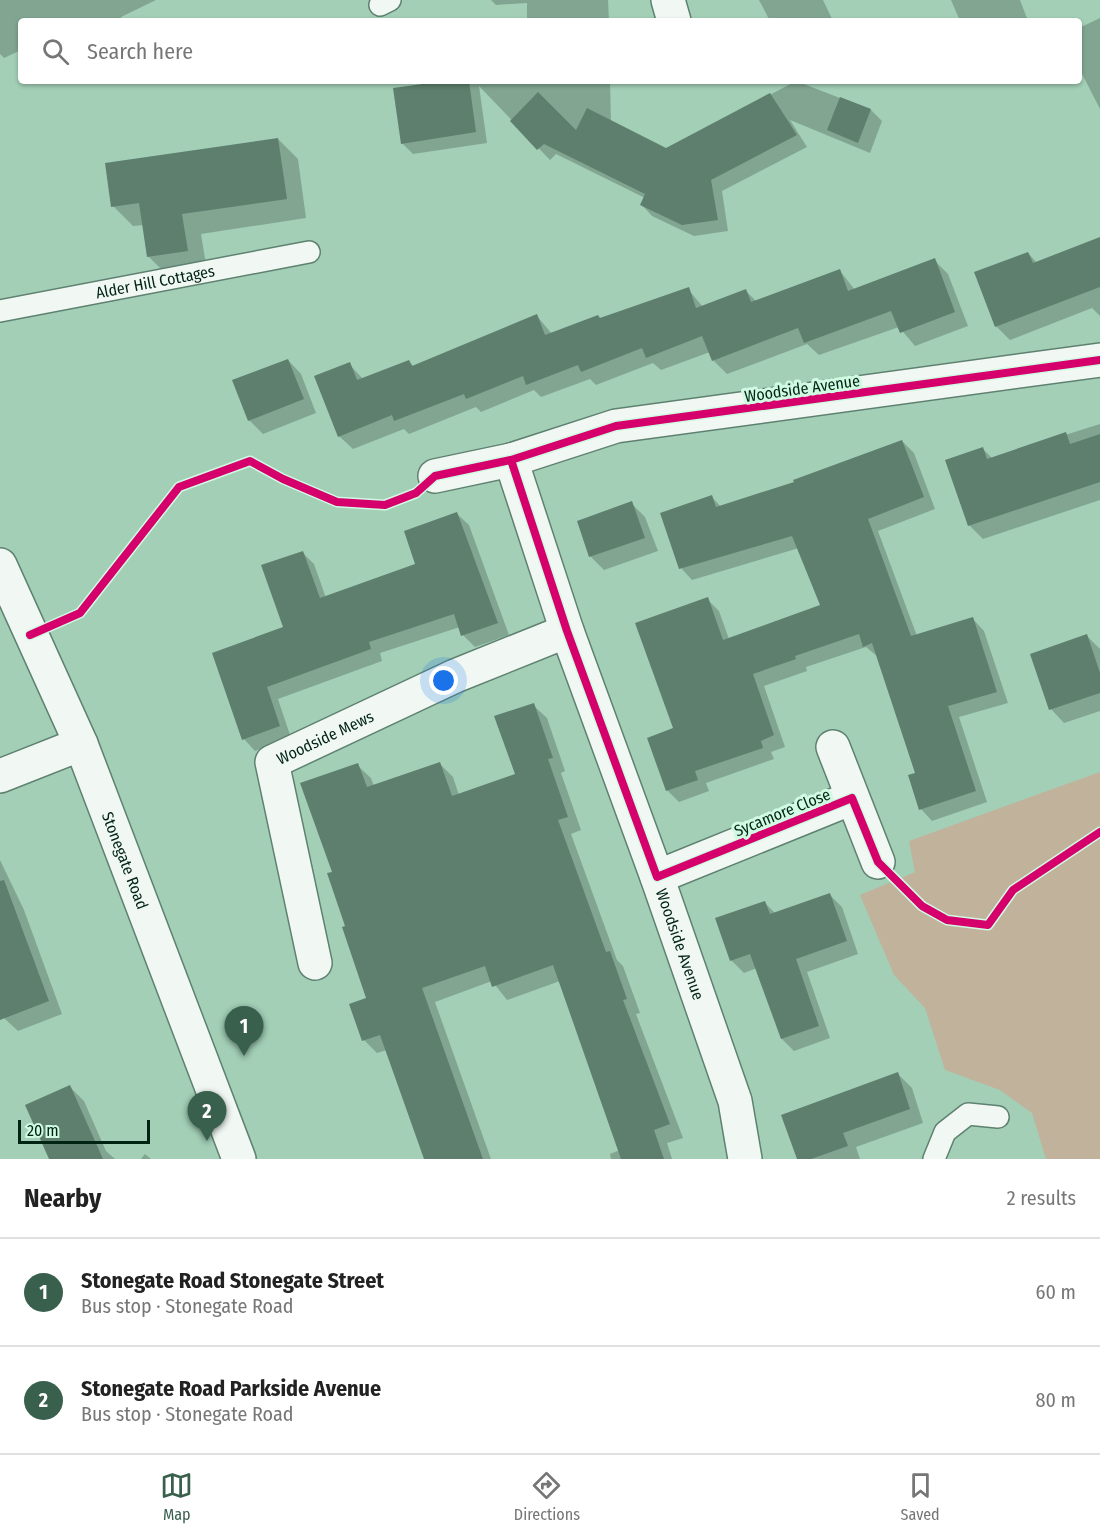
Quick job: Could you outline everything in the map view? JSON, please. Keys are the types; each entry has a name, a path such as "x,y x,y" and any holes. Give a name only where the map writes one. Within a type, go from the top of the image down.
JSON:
{"street":[{"path":"668,0 673,18"},
{"name":"Woodside Avenue","path":"435,476 511,460 616,426 1100,360"},
{"name":"Woodside Avenue","path":"511,460 567,631 657,877 735,1101 745,1159"},
{"name":"Stonegate Road","path":"0,565 81,744 239,1159"},
{"name":"Woodside Mews","path":"315,963 272,762 455,676 567,631"},
{"path":"0,776 81,744"},
{"name":"Sycamore Close","path":"833,747 878,862"},
{"name":"Sycamore Close","path":"657,877 852,798"}],"lane":[{"name":"Alder Hill Cottages","path":"0,311 309,252"},
{"path":"934,1159 945,1132 968,1114 998,1117"}],"shaded area":[{"path":"1100,772 1100,1159 1046,1159 1032,1113 1000,1090 945,1070 925,1008 894,975 860,895 915,872 909,841"}],"building":[{"path":"423,84 469,84 476,132 401,144 393,88"},
{"path":"538,92 576,130 587,108 666,148 770,93 797,135 711,180 718,220 682,225 640,205 645,194 544,144 537,150 510,121"},
{"path":"840,97 871,109 858,143 827,130"},
{"path":"278,138 287,199 182,214 188,251 147,257 139,203 111,207 105,163"},
{"path":"1100,237 1100,287 995,327 974,272 1028,252 1033,263"},
{"path":"935,258 955,312 900,333 891,311 804,343 798,328 712,361 702,336 646,358 642,348 581,372 578,365 526,385 523,376 466,399 464,394 394,421 392,415 338,437 314,376 350,362 357,380 409,360 412,366 537,314 545,335 598,315 600,318 689,287 696,308 746,289 751,302 840,269 848,291"},
{"path":"288,359 304,399 248,421 232,380"},
{"path":"1066,432 1070,444 1100,434 1100,482 968,526 945,460 983,447 987,459"},
{"path":"902,440 924,497 868,519 911,636 973,617 997,692 948,706 976,791 919,810 908,775 915,773 872,643 863,647 859,634 795,656 796,659 753,674 774,735 761,741 763,748 695,771 698,780 666,791 647,738 673,728 635,623 708,597 723,640 820,605 792,536 679,569 660,513 712,495 716,507 794,482 793,480"},
{"path":"632,501 645,538 589,557 577,521"},
{"path":"457,512 498,623 461,636 454,614 369,642 371,649 267,687 280,726 242,740 212,653 283,627 261,565 303,551 320,598 415,564 404,531"},
{"path":"1087,634 1100,673 1100,693 1049,710 1030,654"},
{"path":"534,703 553,758 548,759 568,817 558,820 606,952 610,951 627,999 623,1000 670,1124 654,1130 664,1159 621,1159 553,965 492,987 485,966 422,988 483,1159 424,1159 380,1035 362,1041 349,1004 366,998 327,873 332,872 300,783 358,763 367,787 440,762 452,796 515,774 494,716"},
{"path":"4,880 49,1001 0,1020 0,881"},
{"path":"830,893 847,941 796,959 819,1026 781,1039 750,954 730,961 715,918 765,901 770,914"},
{"path":"898,1072 910,1109 843,1133 848,1146 811,1159 797,1159 781,1115"},
{"path":"70,1085 103,1159 49,1159 25,1105"}],"cycle path":[{"path":"30,635 80,613 179,487 250,461 283,479 337,502 385,505 416,493 435,476 511,460 616,426 1100,360"},
{"path":"511,460 567,631 657,877 852,798 878,862 922,906 947,920 988,925 1013,890 1100,832"}],"place":[{"name":"Stonegate Road Stonegate Street","path":"244,1056"},
{"name":"Stonegate Road Parkside Avenue","path":"207,1141"}]}
